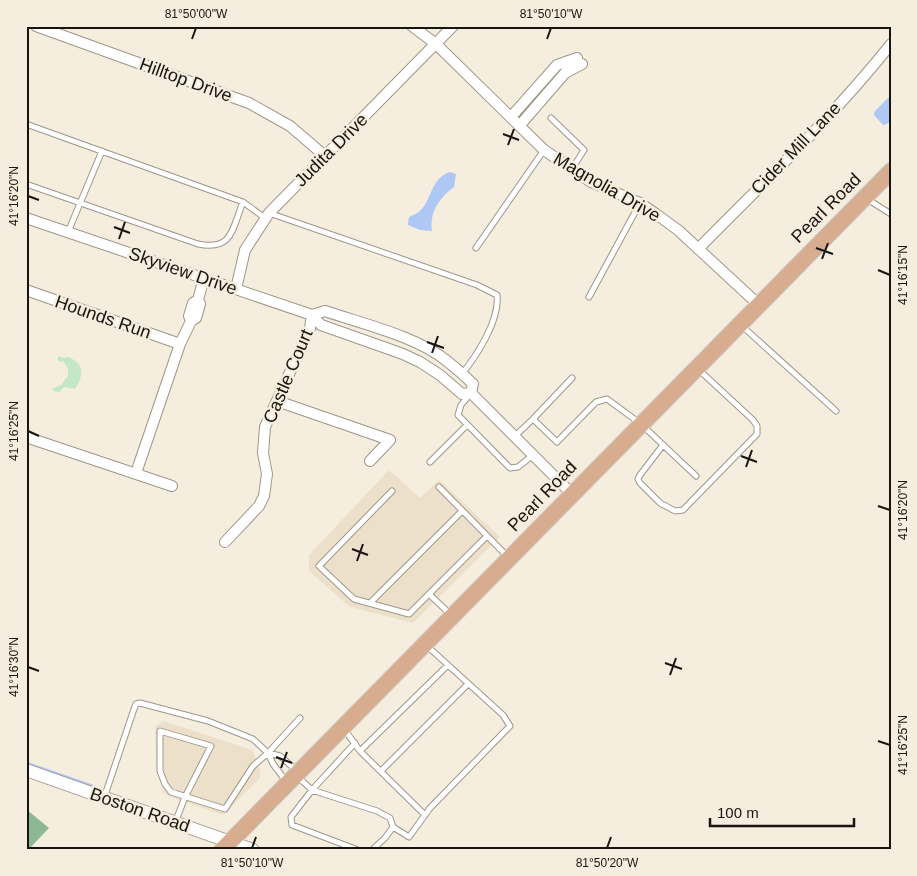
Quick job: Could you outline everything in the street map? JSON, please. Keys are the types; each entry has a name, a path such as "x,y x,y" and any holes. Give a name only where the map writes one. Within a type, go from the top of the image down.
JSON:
{"main road":[{"name":"Pearl Road","path":"226,846 891,171"}],"street":[{"name":"Hilltop Drive","path":"36,26 249,103 290,126 325,156"},
{"name":"Magnolia Drive","path":"412,26 436,44 544,150 591,182 640,203 678,230 759,304"},
{"name":"Judita Drive","path":"236,289 245,250 267,216 453,26"},
{"name":"Cider Mill Lane","path":"698,249 798,148 869,71 891,44"},
{"path":"510,117 557,65 579,61 565,73 520,125"},
{"name":"Skyview Drive","path":"26,218 312,315 321,325 403,354 440,375 462,394 471,393"},
{"path":"136,473 180,344 191,321 196,318 200,304 198,300 204,278"},
{"name":"Hounds Run","path":"26,290 180,344"},
{"name":"Skyview Drive","path":"312,315 325,312 410,340 447,360 473,384 471,393"},
{"name":"Castle Court","path":"225,542 259,506 264,496 267,485 263,453 265,427 310,328 312,315"},
{"name":"Skyview Drive","path":"471,393 572,494"},
{"path":"277,401 390,440 370,461"},
{"path":"26,437 172,486"},
{"name":"Boston Road","path":"26,770 175,823 226,846 253,850"}],"lane":[{"path":"551,118 584,150 572,169"},
{"path":"26,124 243,202 267,216 476,285 497,295 498,303 482,346 462,374"},
{"path":"476,248 544,150"},
{"path":"68,232 102,151"},
{"path":"26,184 210,247 220,246 229,237 243,202"},
{"path":"864,198 891,214"},
{"path":"589,297 640,203"},
{"path":"740,324 836,411"},
{"path":"663,446 638,479 660,503 675,512 683,510 757,434 757,426 753,420 697,367"},
{"path":"514,437 572,378"},
{"path":"471,393 461,406 458,415 467,425 510,468 518,467 533,455"},
{"path":"533,419 557,442 596,402 608,399 641,424 696,476"},
{"path":"430,462 467,425"},
{"path":"439,487 509,558"},
{"path":"392,491 319,566 354,599 409,614 487,536"},
{"path":"370,603 462,510"},
{"path":"429,594 452,616"},
{"path":"104,798 134,709 136,704 140,703 188,715 242,734 260,743 268,753 273,764 294,776 312,790 377,811 390,818 393,826 409,837 425,814 510,726 503,715 425,644"},
{"path":"360,751 448,665"},
{"path":"381,771 468,684"},
{"path":"175,823 185,797 211,746 160,732 160,771 165,784 171,792 185,797 225,809 253,766 268,753 300,718"},
{"path":"343,728 360,751 425,814"},
{"path":"355,743 312,790 292,817 292,825 358,850"},
{"path":"268,753 280,756 294,776"},
{"path":"372,850 385,838 393,826"}],"shaded area":[{"path":"389,470 420,498 439,480 500,537 413,623 350,607 309,571 309,555"},
{"path":"164,721 252,750 260,768 260,778 223,815 165,795 157,773 155,726"}],"green space":[{"path":"58,356 68,357 78,363 81,375 75,389 64,387 59,392 53,391 52,389 61,385 68,376 68,369 64,362 58,361"},
{"path":"26,809 49,828 28,850 26,850"}],"water":[{"path":"891,95 891,121 883,125 874,115 875,111"},
{"path":"450,172 456,174 454,187 436,206 431,224 432,231 420,230 408,225 409,217 419,212 424,206 435,184"}],"waterway":[{"path":"26,763 92,786"}]}
